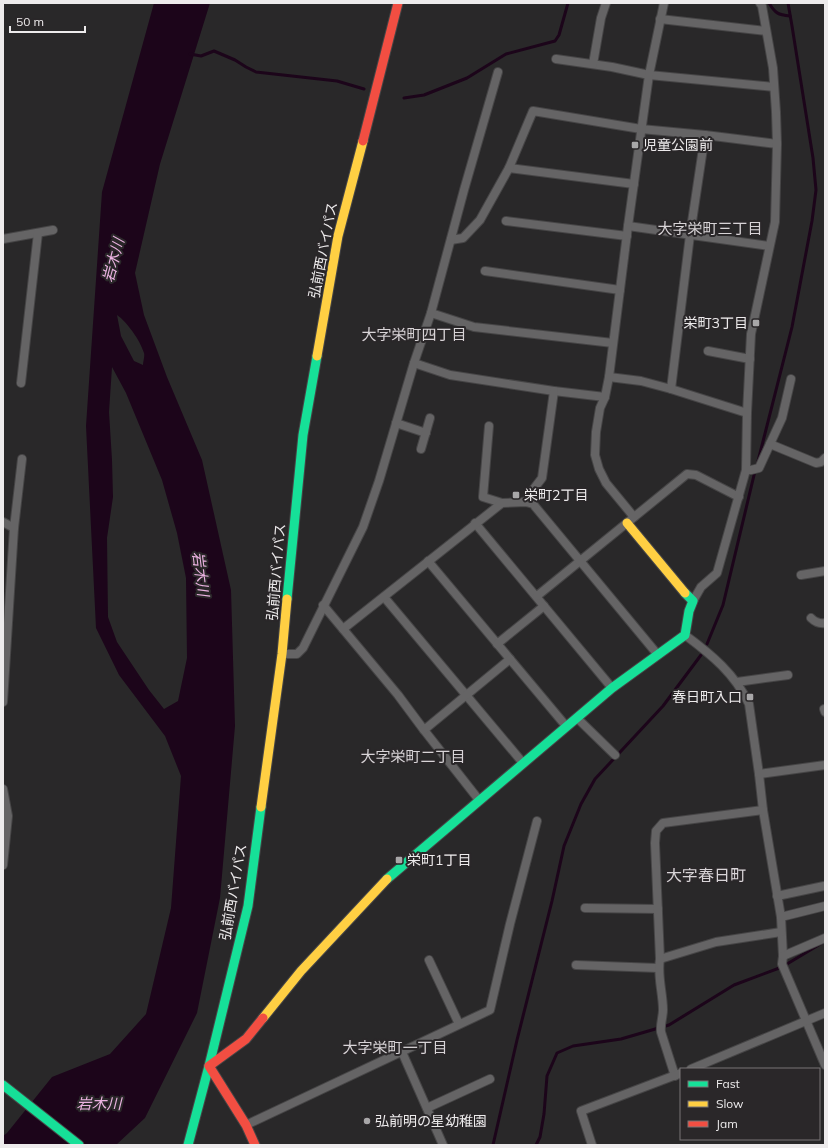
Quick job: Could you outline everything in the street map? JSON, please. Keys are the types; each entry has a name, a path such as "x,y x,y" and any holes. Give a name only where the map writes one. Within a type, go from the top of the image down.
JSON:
{"street":[{"name":"弘前西バイパス","path":"188,1145 210,1066 248,906 282,654 303,435 337,243 398,3"},
{"path":"593,64 601,18 606,3"},
{"path":"664,3 649,75 609,377 600,408 596,432 595,455 598,469 606,483 652,551 676,584 694,601"},
{"path":"752,470 747,413 750,334 775,222 777,144 773,68 762,6 760,3"},
{"path":"660,19 766,31"},
{"path":"556,59 593,64 649,75 774,87"},
{"path":"282,654 297,654 303,648 363,527 379,481 414,363 431,313 498,72"},
{"path":"451,240 463,238 480,220 509,168 533,111 642,129 777,144"},
{"path":"671,389 690,235 705,135"},
{"path":"509,168 634,184"},
{"path":"506,221 627,236"},
{"path":"628,226 769,246"},
{"path":"3,240 53,230"},
{"path":"21,383 38,233"},
{"path":"486,271 620,290"},
{"path":"431,313 474,327 613,343"},
{"path":"708,352 750,359"},
{"path":"414,363 450,375 604,397"},
{"path":"609,377 641,381 747,413"},
{"path":"255,1145 246,1125 210,1066 246,1039 301,971 387,879 612,688 685,635 689,610 701,587 717,573 739,497 752,470 770,444 782,418 792,379"},
{"path":"526,502 529,494 542,478 554,391"},
{"path":"421,449 430,418"},
{"path":"396,423 426,433"},
{"path":"489,426 483,497 502,503 526,502 533,504 658,655"},
{"path":"770,444 816,463 821,462 825,458"},
{"path":"3,702 14,528 22,459"},
{"path":"537,596 687,474 696,475 739,497"},
{"path":"343,629 502,503"},
{"path":"3,522 14,528"},
{"path":"475,523 612,688"},
{"path":"428,561 566,726"},
{"path":"801,575 825,571"},
{"path":"384,597 522,763"},
{"path":"323,605 398,695 479,800"},
{"path":"497,644 544,606"},
{"path":"811,618 814,622 825,623"},
{"path":"685,635 730,672 749,704 763,810 781,917 783,964 825,1065"},
{"path":"424,730 510,659"},
{"path":"737,682 788,675"},
{"path":"577,718 615,755"},
{"path":"759,774 825,765"},
{"path":"3,789 8,816 3,865"},
{"path":"592,1145 581,1111 678,1074 661,1029 663,1010 658,968 660,959 655,843 656,831 663,823 763,810"},
{"path":"246,1125 490,1010 510,924 537,821"},
{"path":"777,896 824,886"},
{"path":"781,917 825,906"},
{"path":"585,908 658,909"},
{"path":"660,959 716,942 781,932"},
{"path":"783,964 825,938"},
{"path":"429,960 459,1024"},
{"path":"576,965 658,968"},
{"path":"693,1068 825,1013"},
{"path":"402,1052 443,1145"},
{"path":"427,1108 490,1079"},
{"path":"3,1085 78,1145"}],"water":[{"name":"岩木川","path":"154,3 210,3 160,164 135,273 144,315 167,377 202,460 231,590 235,726 220,898 197,1013 145,1118 116,1145 3,1145 3,1136 52,1077 110,1054 146,1014 171,908 181,776 165,736 119,675 96,628 86,426 102,192","holes":["117,315 129,327 140,343 144,354 143,365 134,361 121,336","112,367 126,393 162,480 177,533 186,578 187,658 178,701 164,709 149,690 117,642 108,617 107,538 113,497 109,412"]}],"waterway":[{"path":"404,98 424,95 467,78 506,54 555,41 559,35 568,3"},
{"path":"769,3 777,13 790,16"},
{"path":"757,465 792,327 812,221 816,190 813,158 788,3"},
{"path":"190,54 201,56 214,51 235,60 256,72 337,81 364,89"},
{"path":"707,644 723,605 755,471"},
{"path":"493,1145 564,846 581,804 595,779 663,706 701,655"},
{"path":"536,1145 540,1137 544,1114 547,1076 557,1053 573,1046 621,1039 669,1025 734,985 782,967 822,943"}],"traffic: fast":[{"path":"287,599 303,435 317,356"},
{"path":"387,879 612,688 685,635 689,611 693,601 685,593"},
{"path":"188,1145 248,906 261,807"},
{"path":"3,1085 79,1145"}],"traffic: slow":[{"path":"317,356 338,236 363,141"},
{"path":"627,523 685,593"},
{"path":"261,807 282,654 287,599"},
{"path":"263,1018 301,971 387,879"}],"traffic: jam":[{"path":"363,141 398,3"},
{"path":"255,1145 246,1125 209,1066 246,1039 263,1018"}],"place":[{"name":"児童公園前","path":"635,145"},
{"name":"栄町3丁目","path":"756,323"},
{"name":"栄町2丁目","path":"516,495"},
{"name":"春日町入口","path":"750,697"},
{"name":"栄町1丁目","path":"399,860"},
{"name":"弘前明の星幼稚園","path":"367,1121"}],"district":[{"name":"大字栄町三丁目","path":"710,228"},
{"name":"大字栄町四丁目","path":"414,334"},
{"name":"大字栄町二丁目","path":"413,756"},
{"name":"大字春日町","path":"706,875"},
{"name":"大字栄町一丁目","path":"395,1047"}]}
